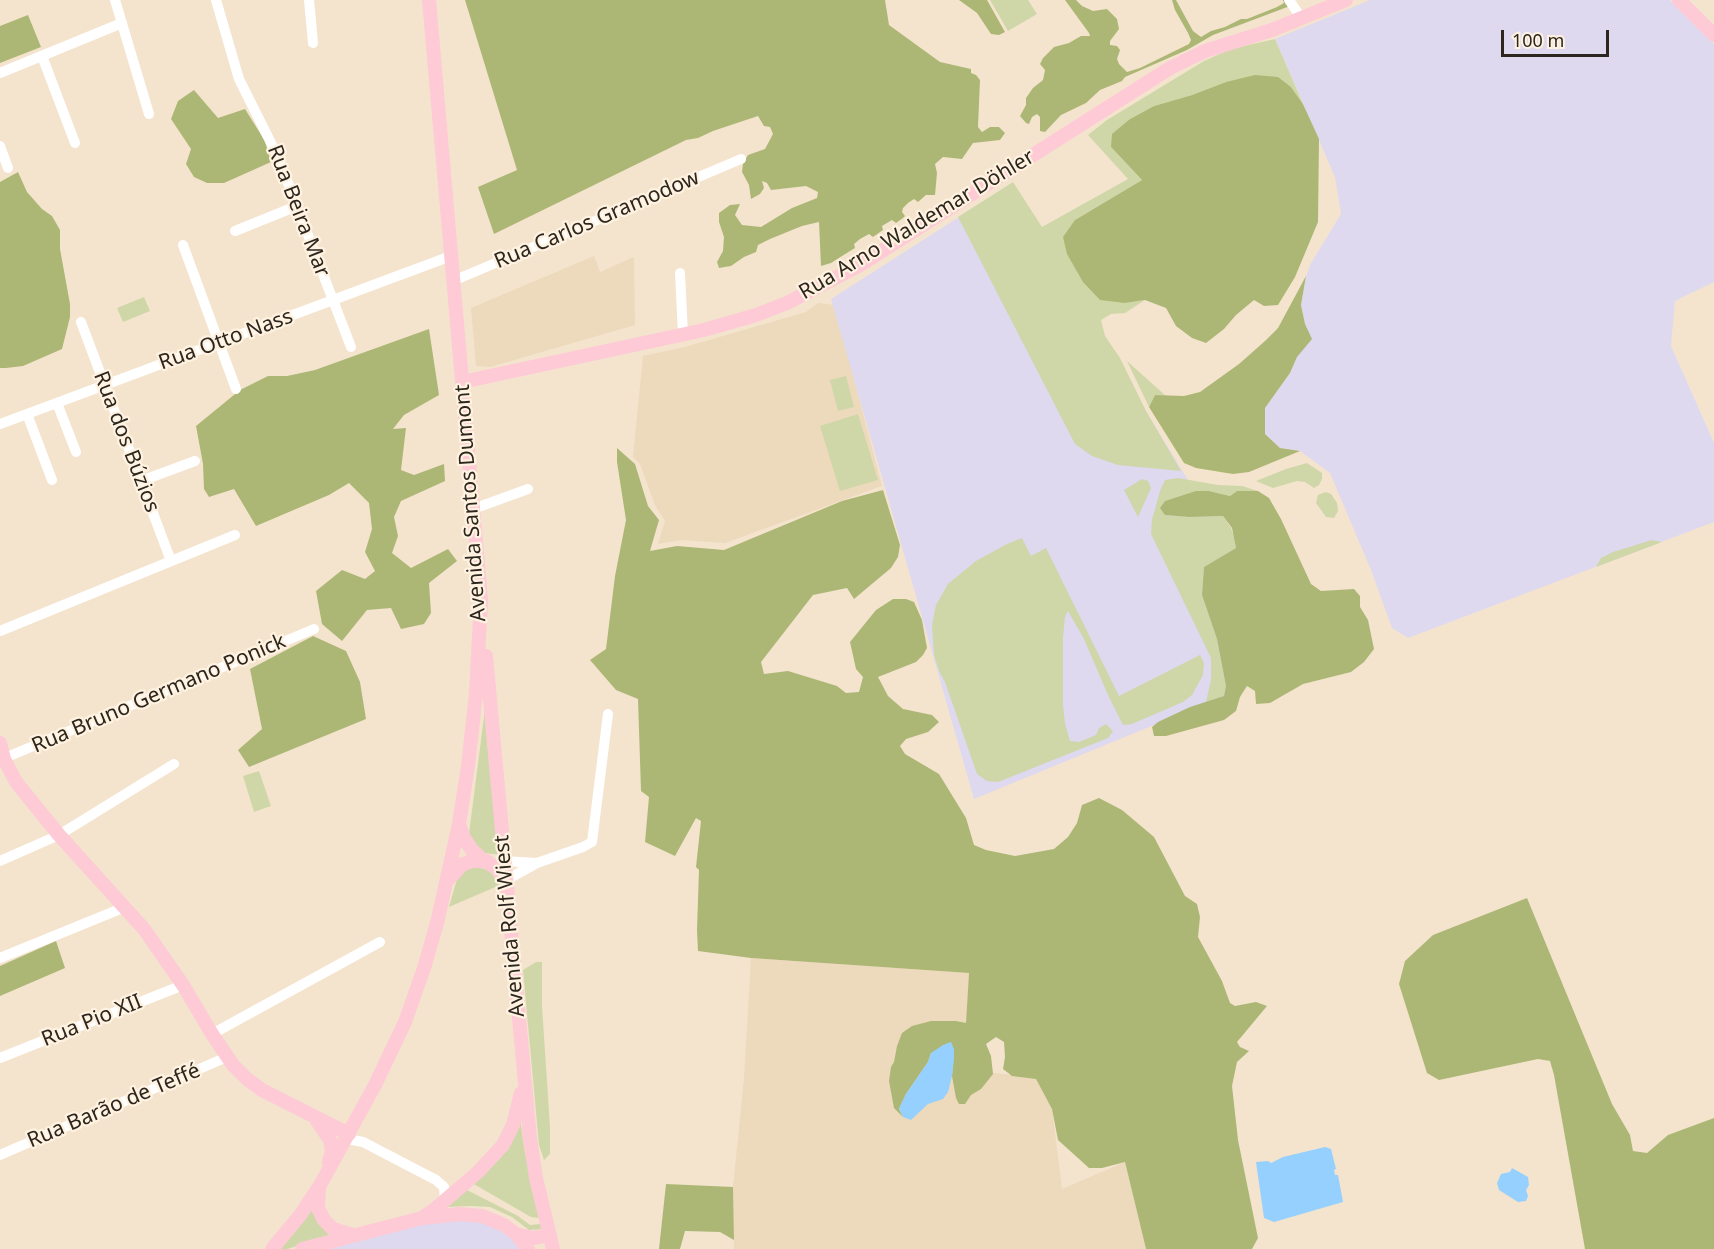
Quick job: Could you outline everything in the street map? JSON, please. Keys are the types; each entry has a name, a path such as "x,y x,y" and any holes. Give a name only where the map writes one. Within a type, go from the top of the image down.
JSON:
{"main road":[{"name":"Avenida Santos Dumont","path":"272,1249 301,1214 319,1187 379,1078 405,1022 424,968 447,881 459,824 477,693 481,600 429,0"},
{"name":"Rua Arno Waldemar Döhler","path":"462,382 683,334 756,315 813,291 860,265 1170,68 1205,51 1302,19 1346,0"},
{"path":"1679,0 1714,34"},
{"name":"Avenida Rolf Wiest","path":"481,600 524,1078 533,1159 553,1249"},
{"path":"0,743 2,760 24,793 125,907 163,954 227,1057 254,1084 348,1136"},
{"path":"459,824 468,844 483,860 495,867 506,880"},
{"path":"447,881 464,864 483,860 504,861"},
{"path":"422,1218 487,1164 503,1145 517,1113 524,1078"},
{"path":"301,1214 332,1151 329,1136 311,1115"},
{"path":"319,1187 318,1208 324,1220 339,1232 356,1235"},
{"path":"302,1249 422,1218 472,1214 493,1220 516,1234 533,1238 550,1235"},
{"path":"516,1234 528,1249"}],"street":[{"path":"116,0 149,114"},
{"name":"Rua Beira Mar","path":"216,0 239,79 272,143 351,347"},
{"path":"309,0 314,43"},
{"path":"1288,0 1302,19"},
{"path":"0,73 122,22"},
{"path":"42,56 75,143"},
{"path":"0,146 8,168"},
{"name":"Rua Carlos Gramodow","path":"453,281 741,159"},
{"path":"235,231 297,206"},
{"path":"183,245 236,389"},
{"name":"Rua Otto Nass","path":"0,424 451,256"},
{"path":"680,273 683,334"},
{"name":"Rua dos Búzios","path":"81,322 171,561"},
{"path":"57,403 75,452"},
{"path":"27,414 52,480"},
{"path":"141,481 195,461"},
{"path":"473,509 528,489"},
{"path":"0,631 235,535"},
{"name":"Rua Bruno Germano Ponick","path":"2,760 314,628"},
{"path":"506,880 537,863 584,848 592,842 608,714"},
{"path":"0,861 59,835 174,764"},
{"path":"504,861 537,863"},
{"path":"0,958 125,907"},
{"path":"212,1034 380,942"},
{"name":"Rua Pio XII","path":"0,1058 183,985"},
{"name":"Rua Barão de Teffé","path":"0,1155 227,1057"},
{"path":"348,1136 436,1180 444,1187 445,1201"}],"shaded area":[{"path":"1370,0 1670,0 1714,44 1714,282 1675,301 1671,346 1714,443 1714,522 1408,638 1392,628 1371,570 1330,473 1300,451 1280,448 1265,434 1265,408 1290,373 1297,357 1305,324 1301,305 1306,276 1311,263 1341,214 1335,177 1275,39"},
{"path":"1009,185 1300,665 974,799 831,299"},
{"path":"594,256 600,272 634,257 635,325 490,367 476,366 471,308"},
{"path":"818,303 835,305 882,486 725,543 681,540 658,544 665,521 655,505 640,464 633,457 643,356 685,347 806,312"},
{"path":"751,958 969,973 964,1069 1036,1078 1052,1109 1062,1189 1125,1162 1146,1249 734,1249 733,1187 744,1078"},
{"path":"444,1218 481,1219 520,1241 525,1249 328,1249"}],"green space":[{"path":"465,0 885,0 889,25 940,62 971,69 971,73 980,80 978,127 982,132 990,127 999,127 1005,133 1000,140 973,143 962,159 943,157 935,164 937,173 935,195 926,195 918,202 914,199 903,208 902,212 905,216 903,218 896,223 892,220 882,226 883,230 873,237 869,234 860,239 854,244 855,248 831,263 821,266 819,222 770,239 758,245 756,252 731,266 719,268 717,262 723,251 724,237 719,222 719,213 730,205 740,204 735,215 742,225 761,227 792,208 817,198 818,192 806,186 771,190 767,183 762,181 764,188 760,194 751,199 749,185 742,172 743,164 748,155 765,149 773,134 770,127 764,126 758,116 698,138 686,140 494,234 478,187 517,170"},
{"path":"959,0 987,0 1005,32 999,35 991,34 977,13"},
{"path":"990,0 1028,0 1037,14 1008,31"},
{"path":"1065,0 1076,0 1093,11 1107,9 1117,19 1119,29 1110,41 1110,45 1117,46 1120,50 1117,59 1127,72 1189,44 1191,40 1172,0 1176,0 1193,31 1201,37 1241,19 1247,19 1277,7 1284,3 1283,0 1287,0 1290,6 1213,35 1187,50 1125,77 1122,81 1100,90 1086,103 1061,115 1045,132 1040,131 1040,117 1037,114 1032,117 1029,124 1020,116 1026,105 1026,98 1043,80 1045,70 1040,64 1054,47 1069,43 1081,36 1090,36"},
{"path":"28,15 41,47 0,63 0,26"},
{"path":"1275,39 1303,104 1291,87 1226,82 1154,106 1130,119 1111,147 1142,180 1075,220 1124,303 1145,300 1125,313 1111,314 1101,320 1105,336 1120,358 1146,411 1181,471 1118,465 1092,456 1075,444 958,217 1013,182 1042,227 1128,179 1088,135 1107,120 1204,61 1231,49"},
{"path":"1255,75 1278,77 1291,87 1303,104 1319,139 1318,222 1295,277 1278,305 1264,306 1254,300 1206,343 1192,338 1176,326 1166,308 1145,300 1125,303 1100,300 1083,282 1067,254 1063,237 1075,220 1142,180 1111,147 1112,134 1130,119 1154,106 1226,82"},
{"path":"194,90 218,118 245,109 265,141 271,162 224,183 207,183 194,177 186,164 191,149 171,119 178,101"},
{"path":"18,172 27,192 42,209 52,216 60,230 60,249 70,304 70,317 62,349 23,366 0,368 0,182"},
{"path":"1306,276 1301,305 1305,324 1312,339 1297,357 1290,373 1265,408 1265,434 1280,448 1300,451 1249,472 1233,474 1196,468 1184,463 1149,407 1155,395 1184,396 1200,392 1239,364 1278,328"},
{"path":"144,297 150,311 123,322 117,308"},
{"path":"429,329 439,395 404,415 393,429 406,428 401,470 414,475 444,464 445,481 401,501 394,517 398,536 392,553 411,568 448,549 457,561 429,583 431,613 424,624 401,629 391,608 367,610 342,641 322,624 316,591 342,570 365,579 375,571 365,552 372,529 369,503 349,483 329,495 256,526 234,489 209,497 204,489 203,464 196,426 240,390 268,376 287,376 315,370"},
{"path":"1127,361 1166,396 1155,395 1149,407"},
{"path":"846,376 854,407 838,411 830,380"},
{"path":"858,414 878,480 840,491 820,426"},
{"path":"617,448 635,464 648,506 659,520 650,551 677,546 724,550 842,501 883,490 900,545 898,557 891,568 854,599 847,588 813,595 761,662 764,674 788,671 837,686 846,693 859,692 863,677 856,669 850,642 876,610 893,599 906,599 914,602 922,620 927,648 916,662 878,677 888,696 903,709 932,715 939,722 928,732 906,739 900,746 905,754 939,774 966,818 974,845 1015,856 1054,849 1068,837 1077,823 1082,805 1099,798 1122,810 1154,837 1185,896 1197,904 1200,917 1198,937 1222,981 1230,1003 1235,1006 1256,1002 1267,1006 1237,1042 1240,1047 1249,1051 1237,1062 1232,1086 1238,1140 1258,1238 1252,1249 1146,1249 1125,1162 1102,1168 1089,1168 1058,1140 1052,1109 1036,1079 1012,1076 1003,1069 1004,1042 996,1037 986,1044 991,1056 993,1074 965,1104 959,1104 956,1098 952,1076 954,1049 931,1053 928,1062 906,1094 899,1109 903,1117 894,1108 889,1081 902,1033 912,1026 931,1021 966,1023 969,973 751,958 698,951 699,870 696,867 701,821 696,818 675,856 645,842 649,797 641,791 638,699 616,690 590,660 606,649 615,576 626,520"},
{"path":"1307,463 1322,473 1319,485 1314,488 1305,482 1297,481 1273,488 1256,481 1286,469"},
{"path":"1178,478 1218,485 1242,486 1258,491 1237,491 1230,496 1209,491 1165,501 1165,515 1223,516 1234,537 1236,548 1204,567 1202,595 1217,639 1226,686 1224,696 1206,702 1211,680 1211,658 1151,534 1152,520 1165,480"},
{"path":"1142,479 1148,481 1151,488 1138,517 1124,490"},
{"path":"1196,491 1209,491 1230,496 1237,491 1258,491 1269,498 1311,584 1321,591 1354,589 1360,596 1360,607 1368,620 1374,649 1364,662 1351,672 1303,684 1270,703 1256,704 1255,691 1247,686 1240,697 1236,711 1224,720 1166,736 1154,736 1152,727 1158,722 1190,707 1224,696 1226,686 1217,639 1202,595 1204,567 1236,548 1232,528 1223,516 1165,515 1160,508 1165,501"},
{"path":"1326,492 1331,494 1337,503 1338,511 1334,518 1326,517 1316,503 1318,495"},
{"path":"1022,538 1031,556 1046,548 1119,696 1200,655 1204,663 1203,675 1192,695 1183,702 1132,724 1123,725 1084,639 1068,611 1065,617 1063,638 1063,704 1070,741 1079,742 1096,735 1099,728 1106,724 1113,731 1108,738 998,782 987,781 977,774 945,682 939,671 934,655 932,625 936,605 948,584 976,561"},
{"path":"1652,540 1662,542 1596,567 1601,558 1613,552"},
{"path":"313,636 346,651 360,682 366,719 249,767 238,750 262,729 250,669"},
{"path":"485,709 501,855 479,850 469,834"},
{"path":"259,771 271,806 254,812 243,776"},
{"path":"468,868 489,870 500,885 449,907 457,879"},
{"path":"1527,898 1612,1104 1630,1135 1633,1151 1647,1153 1668,1135 1714,1118 1714,1249 1585,1249 1550,1061 1538,1059 1439,1080 1427,1073 1399,984 1405,961 1433,935"},
{"path":"56,941 65,968 0,996 0,966"},
{"path":"536,962 542,962 542,1006 550,1127 550,1154 544,1160 539,1145 523,970"},
{"path":"520,1118 538,1218 531,1217 472,1183"},
{"path":"666,1184 733,1187 734,1240 720,1232 685,1231 680,1249 659,1249"},
{"path":"465,1189 518,1216 530,1225 541,1224 543,1229 529,1230 512,1217 490,1207 446,1207"},
{"path":"315,1203 336,1235 280,1249"}],"water":[{"path":"951,1042 954,1059 948,1092 943,1099 928,1104 911,1120 903,1117 899,1109 906,1094 928,1062 931,1053"},
{"path":"1325,1147 1331,1149 1336,1169 1334,1170 1335,1175 1338,1175 1343,1202 1274,1222 1264,1218 1256,1162 1271,1163 1283,1157"},
{"path":"1512,1168 1528,1177 1526,1201 1518,1202 1499,1190 1497,1183 1501,1174 1510,1172"}]}
